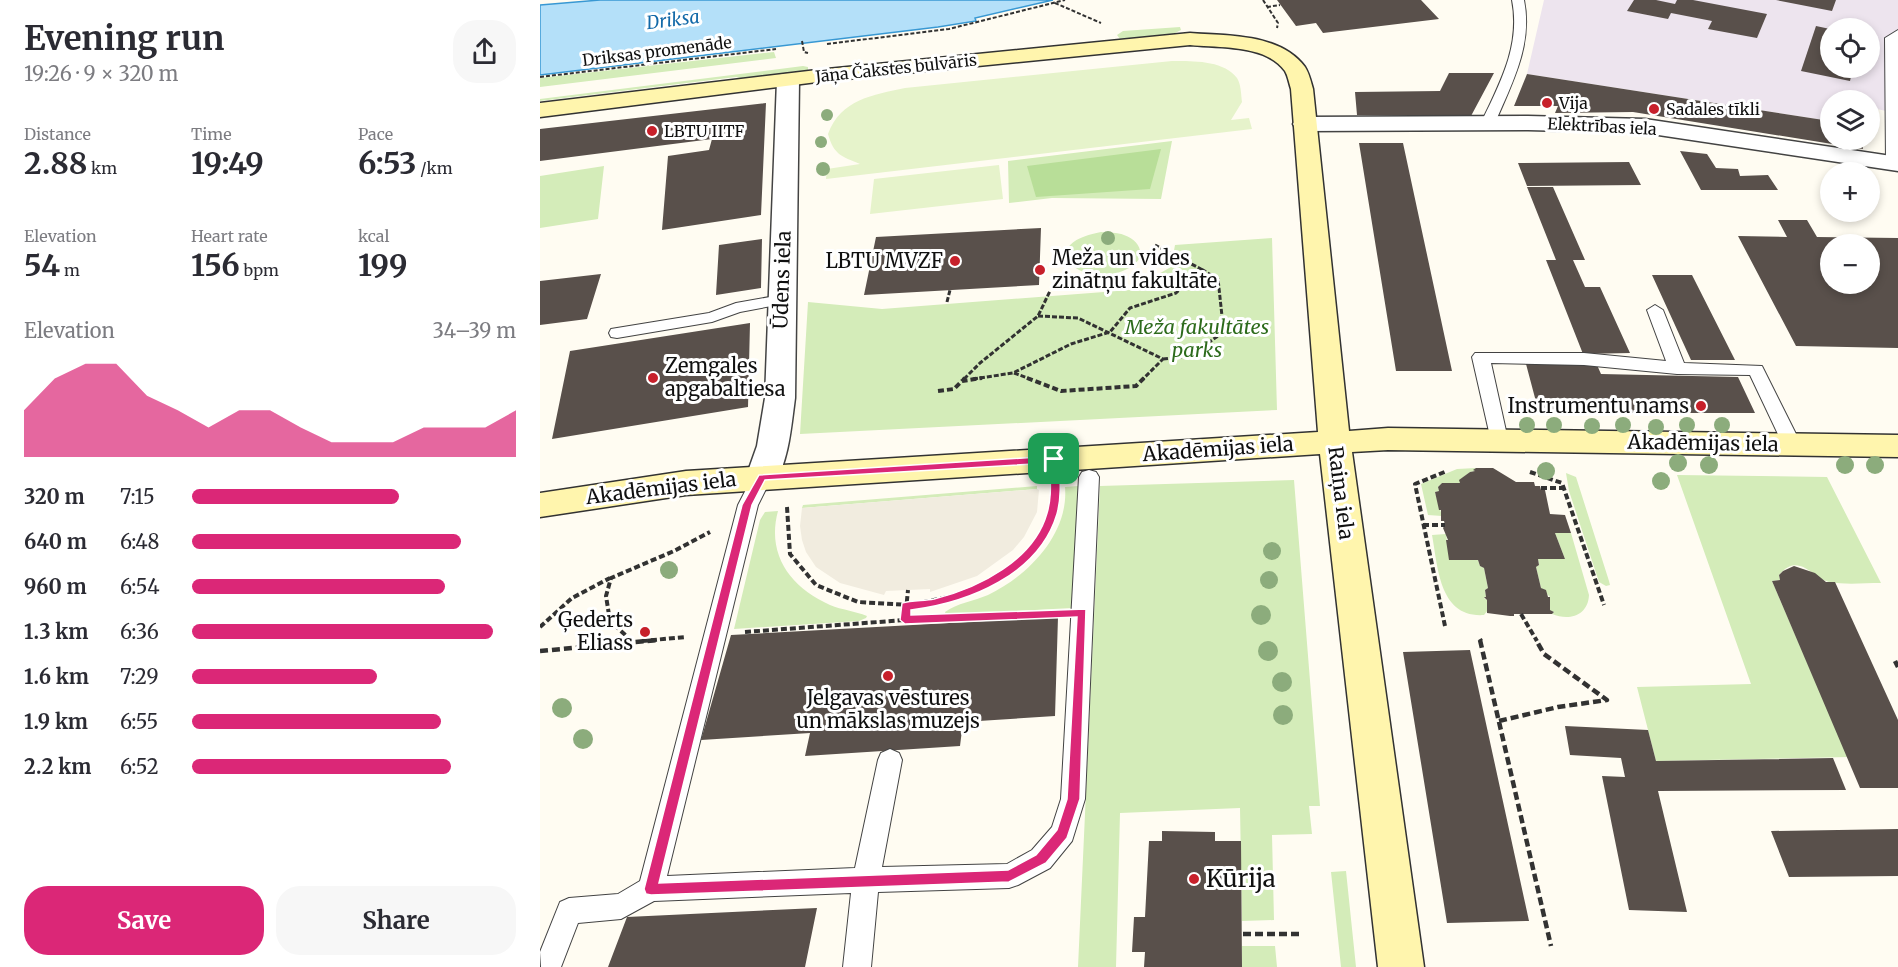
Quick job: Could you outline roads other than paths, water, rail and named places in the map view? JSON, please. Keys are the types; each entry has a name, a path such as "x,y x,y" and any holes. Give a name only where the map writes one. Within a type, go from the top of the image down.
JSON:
{"street":[{"name":"Jāņa Čakstes bulvāris","path":"540,110 788,80 1166,40 1190,39 1252,45"},
{"name":"Raiņa iela","path":"1252,45 1276,55 1296,70 1302,89 1325,370 1401,967"},
{"name":"Ūdens iela","path":"762,477 773,446 780,398 788,80"},
{"name":"Elektrības iela","path":"1304,124 1488,123 1646,126 1895,164"},
{"name":"Akadēmijas iela","path":"540,505 656,487 796,474 1394,438 1898,446"}],"lane":[{"path":"1488,123 1519,45 1522,12 1518,0"},
{"path":"1895,164 1895,79 1891,38 1898,34"},
{"path":"617,333 712,317 736,308 781,300"},
{"path":"1655,310 1677,368"},
{"path":"1499,440 1481,357 1584,359 1677,368 1756,370 1792,444"},
{"path":"651,889 717,634 747,505 762,477"},
{"path":"551,959 569,911 621,906 651,889 1009,876 1041,859 1063,833 1074,799 1089,477"},
{"path":"857,967 866,880 890,760"}],"water":[{"name":"Driksa","path":"600,0 1053,0 975,18 976,21 938,27 540,75 540,5"}],"place":[{"name":"Vija","path":"1547,103"},
{"name":"Sadales tīkli","path":"1654,109"},
{"name":"LBTU IITF","path":"652,131"},
{"name":"LBTU MVZF","path":"955,261"},
{"name":"Meža un vides zinātņu fakultāte","path":"1040,270"},
{"name":"Zemgales apgabaltiesa","path":"653,378"},
{"name":"Instrumentu nams","path":"1701,406"},
{"name":"Ģederts Eliass","path":"645,632"},
{"name":"Jelgavas vēstures un mākslas muzejs","path":"888,676"},
{"name":"Kūrija","path":"1194,879"}],"park label":[{"name":"Meža fakultātes parks","path":"1197,338"}]}
